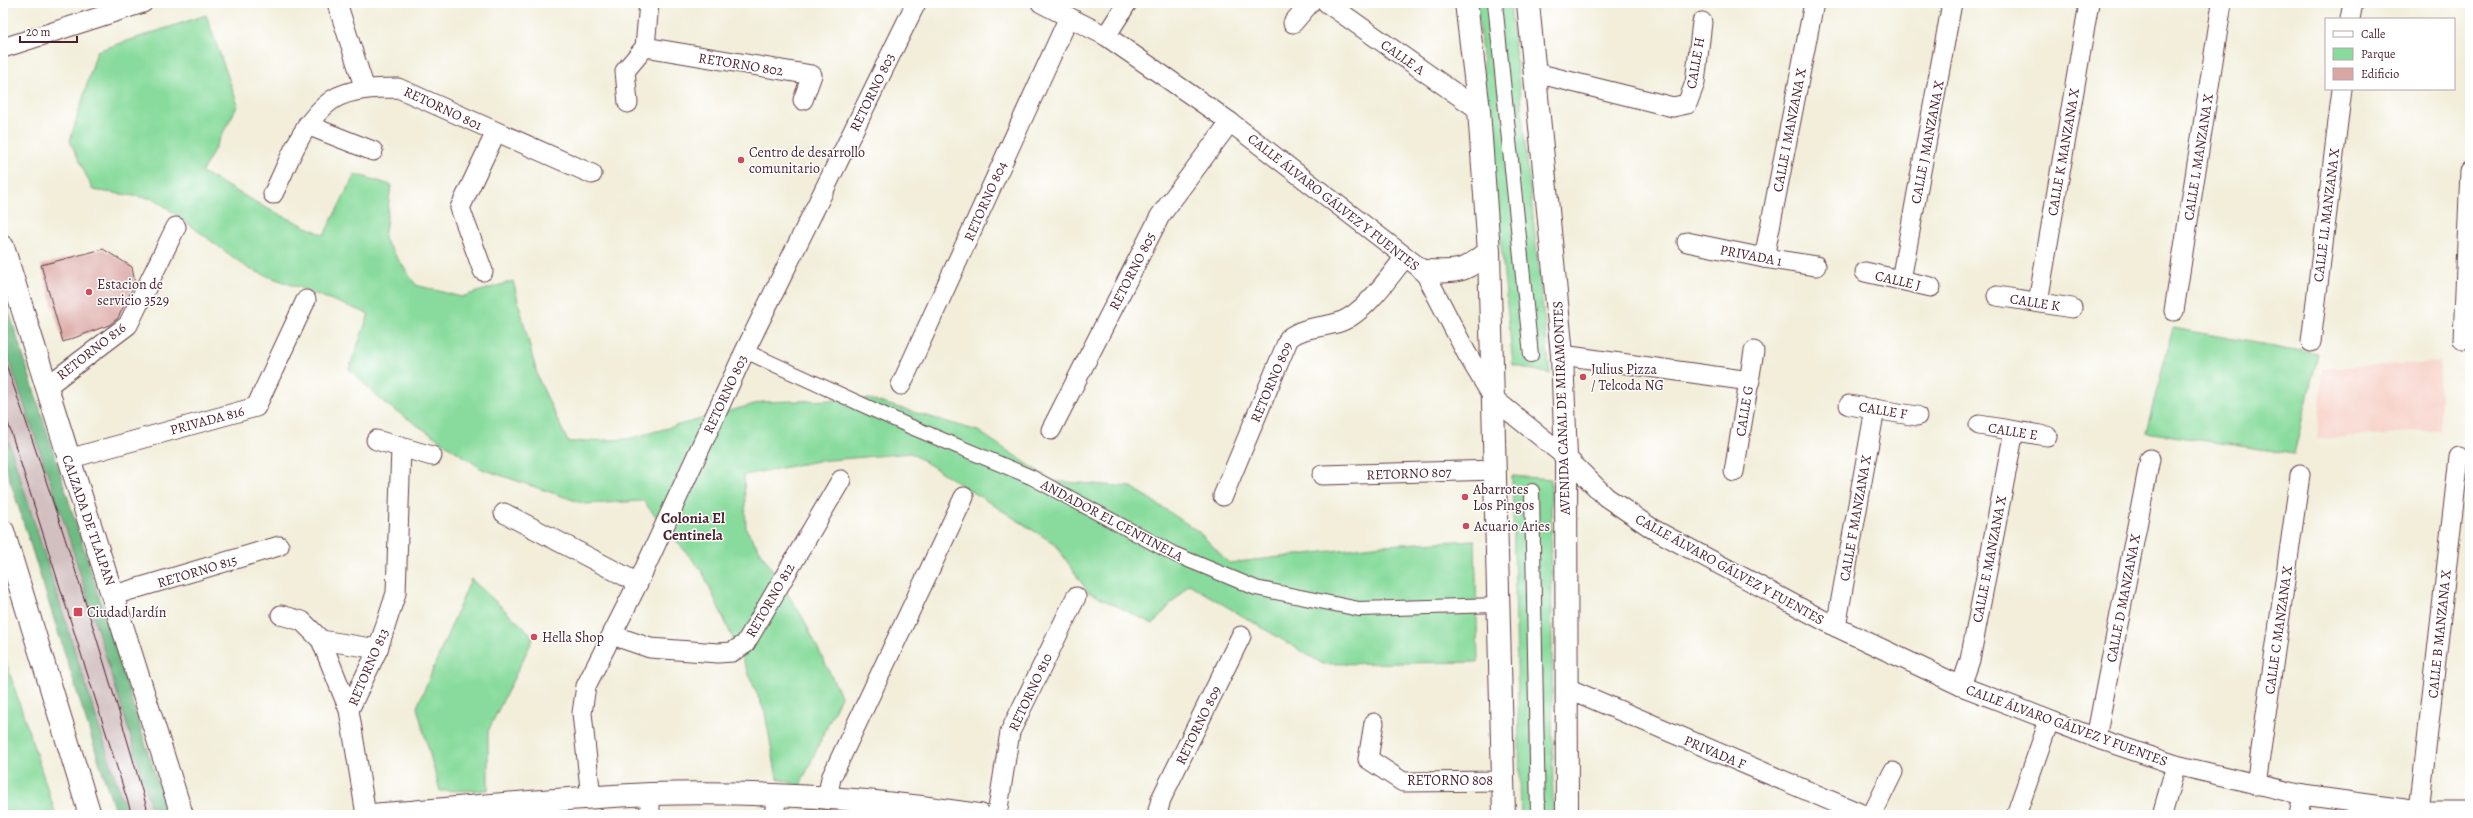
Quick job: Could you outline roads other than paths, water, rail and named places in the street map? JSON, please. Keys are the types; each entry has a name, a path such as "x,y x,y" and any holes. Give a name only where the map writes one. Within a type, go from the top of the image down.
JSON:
{"main road":[{"path":"1466,3 1479,110 1489,252 1504,815"},
{"name":"AVENIDA CANAL DE MIRAMONTES","path":"1528,3 1536,73 1562,355 1566,456 1567,815"},
{"name":"CALZADA DE TLALPAN","path":"3,247 68,459 114,596 182,815"},
{"path":"1424,271 1451,272 1468,268 1489,252"},
{"path":"3,531 90,815"},
{"path":"372,815 591,798 650,805 718,793 776,806 827,799 916,810 980,815"}],"street":[{"path":"3,48 143,3"},
{"path":"336,3 365,89"},
{"path":"628,103 626,71 644,48 650,3"},
{"name":"RETORNO 803","path":"591,798 582,713 586,686 638,583 745,351 916,3"},
{"name":"CALLE ÁLVARO GÁLVEZ Y FUENTES","path":"1041,3 1106,36 1230,122 1424,271 1467,354 1494,399 1566,456 1606,497 1653,529 1836,627 1961,686 2096,738 2176,765 2303,795 2429,813 2470,811"},
{"path":"1106,36 1127,3"},
{"path":"1293,23 1310,3"},
{"name":"CALLE A","path":"1327,3 1479,110"},
{"path":"1495,3 1531,356"},
{"name":"CALLE I MANZANA X","path":"1764,258 1814,3"},
{"name":"CALLE J MANZANA X","path":"1901,280 1952,3"},
{"name":"CALLE K MANZANA X","path":"2038,302 2089,3"},
{"name":"CALLE L MANZANA X","path":"2174,311 2222,3"},
{"path":"2350,18 2353,3"},
{"name":"RETORNO 804","path":"901,385 1069,17"},
{"name":"CALLE H","path":"1536,73 1674,107 1687,104 1695,83 1702,22"},
{"name":"RETORNO 802","path":"644,48 812,75 803,100"},
{"name":"RETORNO 801","path":"273,194 307,125 332,100 365,89 398,88 496,132 556,166 592,174"},
{"name":"CALLE LL MANZANA X","path":"2311,342 2342,90"},
{"name":"RETORNO 805","path":"1052,430 1160,216 1230,122"},
{"path":"307,125 373,151"},
{"name":"RETORNO 801","path":"483,271 460,208 496,132"},
{"path":"2463,340 2470,171"},
{"name":"RETORNO 816","path":"46,387 128,325 176,226"},
{"name":"PRIVADA 1","path":"1688,242 1764,258 1816,266"},
{"name":"RETORNO 809","path":"1223,496 1289,338 1300,330 1341,321 1355,313 1405,257"},
{"name":"CALLE J","path":"1865,272 1931,287"},
{"name":"CALLE K","path":"1997,296 2072,308"},
{"name":"PRIVADA 816","path":"68,459 256,407 306,300"},
{"name":"ANDADOR EL CENTINELA","path":"745,351 909,426 1031,477 1174,554 1256,588 1359,609 1499,605"},
{"name":"CALLE G","path":"1734,472 1754,351"},
{"path":"1562,355 1750,381"},
{"name":"CALLE F","path":"1849,405 1917,416"},
{"name":"CALLE F MANZANA X","path":"1836,627 1875,409"},
{"name":"CALLE E","path":"1979,425 2047,436"},
{"name":"CALLE E MANZANA X","path":"1961,686 1970,660 2014,431"},
{"path":"376,440 432,456"},
{"name":"RETORNO 813","path":"366,815 349,710 378,649 396,593 401,448"},
{"name":"CALLE B MANZANA X","path":"2429,813 2459,457"},
{"name":"CALLE D MANZANA X","path":"2096,738 2150,459"},
{"name":"RETORNO 807","path":"1322,475 1496,470"},
{"name":"CALLE C MANZANA X","path":"2256,785 2300,475"},
{"name":"RETORNO 812","path":"612,635 650,648 718,653 732,652 744,644 841,480"},
{"path":"1532,491 1538,815"},
{"path":"827,799 831,778 964,497"},
{"path":"504,512 638,583"},
{"name":"RETORNO 815","path":"114,596 279,546"},
{"name":"RETORNO 810","path":"997,815 1010,732 1076,597"},
{"path":"281,615 302,622 321,640 349,710"},
{"name":"RETORNO 809","path":"1157,815 1161,799 1241,636"},
{"path":"321,640 378,649"},
{"name":"PRIVADA F","path":"1567,688 1864,815"},
{"path":"2016,815 2049,721"},
{"name":"RETORNO 808","path":"1374,723 1368,759 1403,782 1503,780"},
{"path":"2162,815 2176,765"},
{"path":"1872,815 1893,772"},
{"path":"2299,815 2303,795"}],"tram line":[{"path":"3,356 80,584 149,815"},
{"path":"3,407 132,815"}],"place":[{"name":"Centro de desarrollo comunitario","path":"741,160"},
{"name":"Estacion de servicio 3529","path":"89,292"},
{"name":"Julius Pizza / Telcoda NG","path":"1583,377"},
{"name":"Abarrotes Los Pingos","path":"1465,497"},
{"name":"Acuario Aries","path":"1466,526"},
{"name":"Ciudad Jardín","path":"78,612"},
{"name":"Hella Shop","path":"534,637"}],"district":[{"name":"Colonia El Centinela","path":"693,526"}]}
